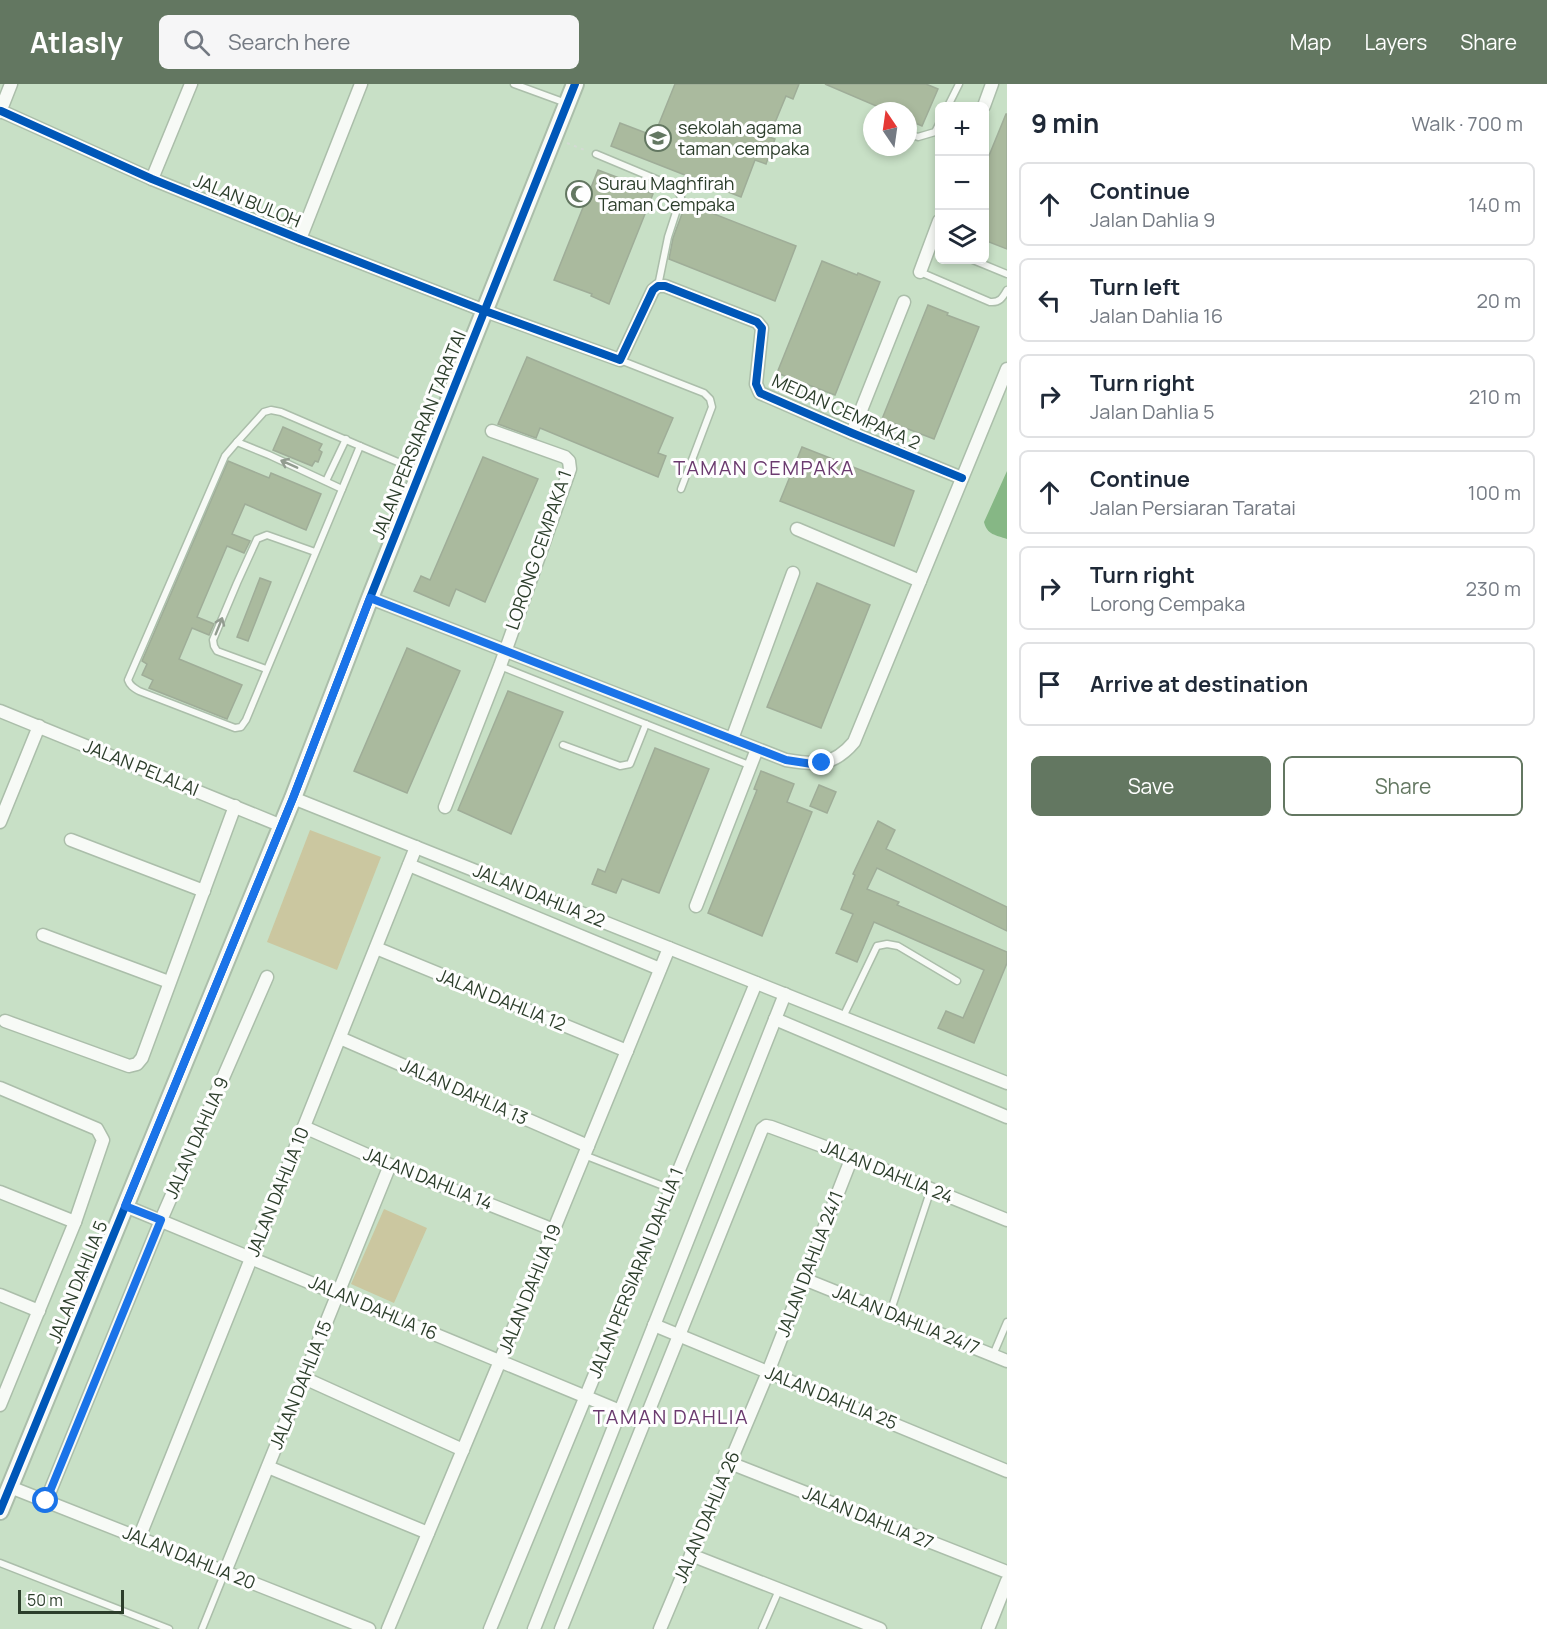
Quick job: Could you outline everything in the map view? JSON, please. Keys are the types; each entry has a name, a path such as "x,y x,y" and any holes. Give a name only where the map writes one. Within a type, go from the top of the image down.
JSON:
{"street":[{"path":"0,112 11,84"},
{"path":"152,178 191,84"},
{"name":"JALAN BULOH","path":"300,239 361,84"},
{"name":"JALAN PERSIARAN TARATAI","path":"293,798 420,471 575,84"},
{"path":"985,102 992,84"},
{"name":"JALAN BULOH","path":"0,112 300,239 485,311"},
{"path":"920,272 935,246"},
{"path":"485,311 620,360 649,296 658,286"},
{"name":"MEDAN CEMPAKA 2","path":"658,286 665,286 757,322 762,328 756,384 760,393 852,434 962,478"},
{"path":"852,434 904,302"},
{"path":"370,598 786,760 812,764 839,757 854,742 1007,369"},
{"name":"LORONG CEMPAKA 1","path":"445,807 500,666 570,469 569,461 565,457 492,431"},
{"path":"797,529 920,581"},
{"path":"732,739 793,573"},
{"name":"JALAN PELALAI","path":"0,711 282,826"},
{"path":"0,822 39,726"},
{"path":"696,906 757,749"},
{"name":"JALAN DAHLIA 5","path":"0,1511 293,798"},
{"name":"JALAN DAHLIA 22","path":"293,798 1007,1083"},
{"path":"5,1021 129,1066 136,1064 142,1058 235,807"},
{"path":"70,840 204,891"},
{"name":"JALAN DAHLIA 10","path":"139,1538 416,847"},
{"path":"409,865 660,969"},
{"path":"43,935 169,982"},
{"name":"JALAN DAHLIA 12","path":"376,948 627,1051"},
{"name":"JALAN DAHLIA 19","path":"388,1629 669,948"},
{"name":"JALAN DAHLIA 9","path":"46,1501 161,1220 267,977"},
{"name":"JALAN PERSIARAN DAHLIA 1","path":"490,1629 756,983"},
{"name":"JALAN PERSIARAN DAHLIA 1","path":"534,1629 785,994"},
{"path":"775,1019 1007,1117"},
{"name":"JALAN DAHLIA 13","path":"340,1038 586,1151"},
{"name":"JALAN DAHLIA 5","path":"0,1088 97,1129 103,1140 75,1222 0,1405"},
{"name":"JALAN DAHLIA 24","path":"679,1335 762,1129 766,1126 852,1157 1007,1220"},
{"name":"JALAN DAHLIA 14","path":"304,1127 390,1165 554,1230"},
{"name":"JALAN DAHLIA 24/1","path":"768,1372 852,1157"},
{"name":"JALAN DAHLIA 15","path":"225,1572 390,1165"},
{"path":"0,1192 75,1222"},
{"name":"JALAN DAHLIA 16","path":"125,1206 620,1411"},
{"name":"JALAN DAHLIA 24/7","path":"804,1278 1007,1361"},
{"path":"0,1295 39,1311"},
{"name":"JALAN DAHLIA 25","path":"654,1325 1007,1471"},
{"path":"561,1629 679,1335"},
{"name":"JALAN DAHLIA 26","path":"660,1629 768,1372"},
{"path":"304,1378 463,1450"},
{"name":"JALAN DAHLIA 27","path":"730,1463 1007,1572"},
{"path":"268,1467 428,1533"},
{"name":"JALAN DAHLIA 20","path":"10,1486 369,1629"},
{"path":"692,1555 864,1626 880,1629"},
{"path":"988,1629 1007,1581"}],"lane":[{"path":"514,84 566,103"},
{"path":"951,102 959,84"},
{"path":"917,137 935,132"},
{"path":"596,154 675,187 681,197 668,237 658,286"},
{"path":"983,264 1007,274"},
{"path":"920,272 990,302 1000,300 1007,290"},
{"path":"620,360 704,393 710,399 712,407 681,489"},
{"path":"360,446 246,720 241,727 235,728 132,687 128,680 225,456 264,412 281,411 420,471"},
{"path":"326,481 346,439"},
{"path":"237,442 342,489"},
{"path":"266,669 217,651 214,646 213,640 237,582 257,539 262,536 267,535 315,552"},
{"path":"500,666 749,765"},
{"path":"564,745 620,766 630,764 646,724"},
{"path":"843,1017 878,946 887,944 898,946 957,981"},
{"path":"586,1151 671,1189"},
{"path":"890,1313 931,1189"},
{"path":"993,1356 1007,1322"},
{"path":"0,1563 169,1629"},
{"path":"202,1629 225,1572"},
{"path":"762,1629 779,1590"}],"path":[{"path":"553,137 596,154"}],"shaded area":[{"path":"1007,471 1007,539 990,532 984,522"},
{"path":"310,830 381,857 337,970 267,942"},
{"path":"384,1209 427,1228 394,1303 351,1284"}],"building":[{"path":"675,84 799,84 793,99 786,96 769,137 775,139 766,164 755,160 741,197 611,146 620,123 654,136"},
{"path":"825,84 926,84 938,89 922,126 917,124 917,102 867,102"},
{"path":"1007,114 1007,249 989,242 989,156"},
{"path":"598,170 653,194 609,304 591,296 592,294 554,280"},
{"path":"686,203 796,246 775,301 669,259 673,238"},
{"path":"822,261 880,282 835,395 777,373"},
{"path":"928,305 979,327 934,439 882,419"},
{"path":"527,357 673,418 658,453 666,456 658,477 540,428 536,438 498,424"},
{"path":"283,427 322,444 318,462 315,461 312,466 273,450"},
{"path":"802,447 914,491 894,546 780,501"},
{"path":"483,457 538,479 485,602 456,589 449,606 414,591 421,576 430,580"},
{"path":"228,461 269,478 271,473 321,494 306,530 245,504 232,534 250,541 244,553 227,546 197,617 214,624 209,635 192,628 179,659 242,685 227,719 149,688 153,680 142,675 147,664 142,661"},
{"path":"260,578 271,582 248,641 237,637"},
{"path":"817,583 870,605 821,728 767,707"},
{"path":"407,648 460,671 407,793 354,771"},
{"path":"508,691 563,712 511,834 458,810"},
{"path":"655,748 709,769 659,893 622,879 616,893 592,884 598,869 605,872"},
{"path":"761,771 794,784 787,802 812,812 762,936 708,913 757,790 754,789"},
{"path":"819,785 836,792 827,813 810,806"},
{"path":"878,821 895,830 886,849 1007,907 1007,931 877,868 867,889 899,902 897,905 1007,952 1007,963 974,1043 938,1028 946,1011 963,1018 984,970 874,922 857,962 836,953 853,914 841,909 855,875 853,874"}],"cycle path":[{"path":"0,1511 293,798 370,598 575,84"},
{"path":"1,111 152,179 300,239 485,311 620,360 653,290 658,286 665,286 757,322 762,328 756,384 760,393 962,478"}],"place":[{"name":"sekolah agama taman cempaka","path":"658,138"},
{"name":"Surau Maghfirah Taman Cempaka","path":"579,194"}],"district":[{"name":"TAMAN CEMPAKA","path":"764,468"},
{"name":"TAMAN DAHLIA","path":"671,1417"}],"route":[{"path":"46,1501 161,1220 125,1206 293,798 370,598 786,760 812,764 822,763"}]}
